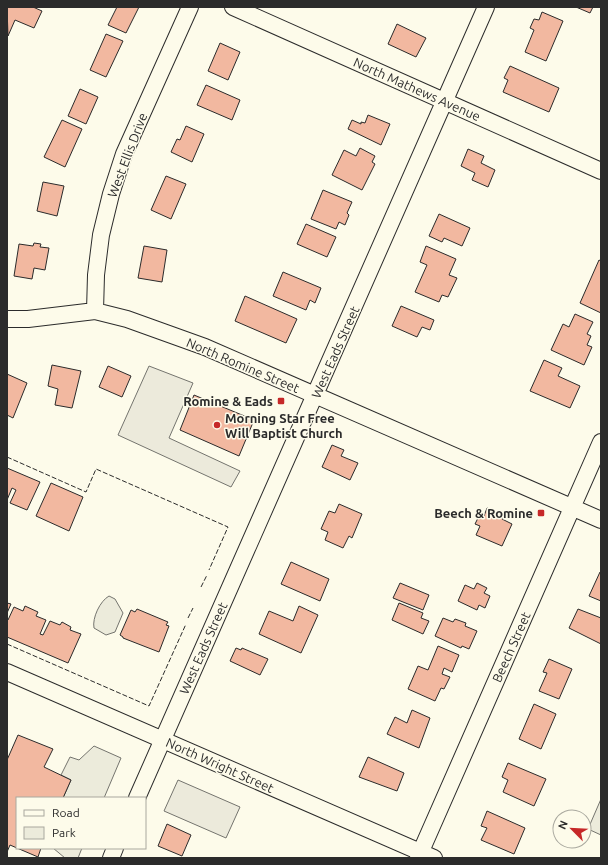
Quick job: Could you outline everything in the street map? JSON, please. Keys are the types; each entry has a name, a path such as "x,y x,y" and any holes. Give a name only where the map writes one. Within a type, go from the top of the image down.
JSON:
{"street":[{"name":"West Ellis Drive","path":"95,312 96,275 101,235 111,194 124,154 190,7"},
{"name":"North Mathews Avenue","path":"233,7 601,171"},
{"name":"West Eads Street","path":"137,797 486,7"},
{"name":"North Romine Street","path":"7,319 28,319 95,312 126,319 205,347 601,520"},
{"name":"Beech Street","path":"424,856 571,507 601,442"},
{"name":"North Wright Street","path":"7,672 424,856"}],"green space":[{"path":"109,596 115,599 123,613 115,632 106,635 94,628 94,619 100,606"},
{"path":"94,746 121,758 104,797 63,797 71,780 61,775 70,757 79,760"},
{"path":"601,799 601,835 592,831 592,820"},
{"path":"54,849 82,849 78,858 65,858"}],"shaded area":[{"path":"149,366 193,383 169,438 240,471 231,487 118,435"},
{"path":"178,780 240,807 226,838 164,811"}],"building":[{"path":"7,7 33,7 42,11 34,28 15,20 8,36"},
{"path":"117,7 139,7 126,33 108,25"},
{"path":"576,7 593,7 590,13"},
{"path":"542,12 563,21 546,61 525,52 534,30 530,28 534,19 539,20"},
{"path":"397,24 426,38 416,57 388,44"},
{"path":"106,34 123,41 106,77 90,70"},
{"path":"220,43 240,52 228,80 208,71"},
{"path":"510,66 559,88 549,112 503,92 508,80 504,78"},
{"path":"206,85 240,100 232,120 197,105"},
{"path":"80,89 98,97 86,124 68,116"},
{"path":"368,115 390,124 381,145 348,129 352,120 361,124 361,122 365,123"},
{"path":"62,120 82,129 65,167 44,157"},
{"path":"186,126 204,134 192,162 171,152 177,139 180,140"},
{"path":"360,148 375,156 372,162 375,164 362,190 332,175 344,150 356,156"},
{"path":"468,149 484,156 481,163 495,170 488,187 472,180 475,173 461,166"},
{"path":"166,176 186,184 171,219 151,210"},
{"path":"43,182 64,186 57,216 37,211"},
{"path":"323,190 352,202 347,213 349,215 345,225 339,222 336,229 311,219"},
{"path":"439,214 470,228 462,246 444,238 442,242 429,236"},
{"path":"306,224 336,237 327,257 297,244"},
{"path":"34,243 41,244 40,247 49,248 45,270 34,268 32,279 14,276 19,244 33,246"},
{"path":"144,246 167,250 162,282 138,278"},
{"path":"426,246 456,259 449,275 457,278 448,297 442,295 439,302 415,292 427,265 420,262"},
{"path":"599,260 601,261 601,313 580,303"},
{"path":"283,272 321,288 315,303 310,300 306,310 273,296"},
{"path":"245,296 297,319 286,343 235,321"},
{"path":"401,306 434,320 430,330 422,327 417,337 392,326"},
{"path":"575,314 593,322 587,334 591,336 587,345 592,347 584,365 551,350 563,324 569,327"},
{"path":"544,360 562,368 558,376 580,386 570,408 530,391"},
{"path":"52,365 81,371 72,408 55,405 58,389 48,386"},
{"path":"108,366 131,376 122,397 99,387"},
{"path":"7,374 27,383 13,418 7,415"},
{"name":"Morning Star Free Will Baptist Church","path":"194,395 254,420 239,456 180,430"},
{"path":"332,445 344,450 341,456 358,463 350,480 322,467"},
{"path":"7,468 40,482 27,510 10,503 16,490 12,488 7,500"},
{"path":"51,483 83,497 69,531 36,516"},
{"path":"339,504 362,514 352,538 349,536 343,548 325,540 328,532 321,529 329,511 335,513"},
{"path":"487,508 504,515 502,519 512,524 502,546 476,535 480,526 475,524 480,514 484,516"},
{"path":"291,562 329,579 320,601 281,584"},
{"path":"601,572 601,601 589,596"},
{"path":"400,583 429,595 423,610 393,598"},
{"path":"477,583 487,588 484,593 490,596 485,608 479,605 477,610 458,601 465,585 474,589"},
{"path":"7,603 11,604 7,613"},
{"path":"399,603 423,613 421,618 429,621 423,634 392,620"},
{"path":"25,606 38,612 36,616 46,620 40,634 43,635 50,621 60,625 62,622 71,627 70,630 81,634 68,663 7,637 7,619 8,620 14,607 23,611"},
{"path":"299,606 318,615 301,653 259,634 269,611 293,621"},
{"path":"137,609 168,622 166,625 169,626 159,652 123,638 120,635 131,610 135,612"},
{"path":"578,609 601,618 601,644 569,628"},
{"path":"443,618 453,622 455,619 466,623 465,626 477,631 469,649 462,646 461,648 435,636"},
{"path":"438,646 459,655 452,672 444,668 442,674 450,677 444,689 441,688 435,701 408,689 418,666 428,670"},
{"path":"236,648 241,650 242,648 268,659 260,675 230,661"},
{"path":"549,659 572,669 559,699 539,691 547,673 543,672"},
{"path":"534,704 556,714 541,749 519,739"},
{"path":"412,710 430,718 419,748 387,734 395,717 407,723"},
{"path":"18,735 53,749 44,767 71,780 63,797 16,797 16,848 10,845 7,852 7,760"},
{"path":"368,757 404,773 397,791 359,777"},
{"path":"508,763 546,779 534,806 503,792 508,780 502,777"},
{"path":"487,811 525,828 514,854 481,840 487,828 481,826"},
{"path":"167,824 191,835 182,856 158,846"},
{"path":"19,849 41,849 38,857"}],"fence":[{"path":"7,457 86,492 96,469 228,527 209,570"},
{"path":"201,587 207,575"},
{"path":"188,618 193,608"},
{"path":"7,644 149,706 186,624"}],"place":[{"name":"Romine & Eads","path":"281,401"},
{"name":"Morning Star Free Will Baptist Church","path":"217,425"},
{"name":"Beech & Romine","path":"541,513"}]}
